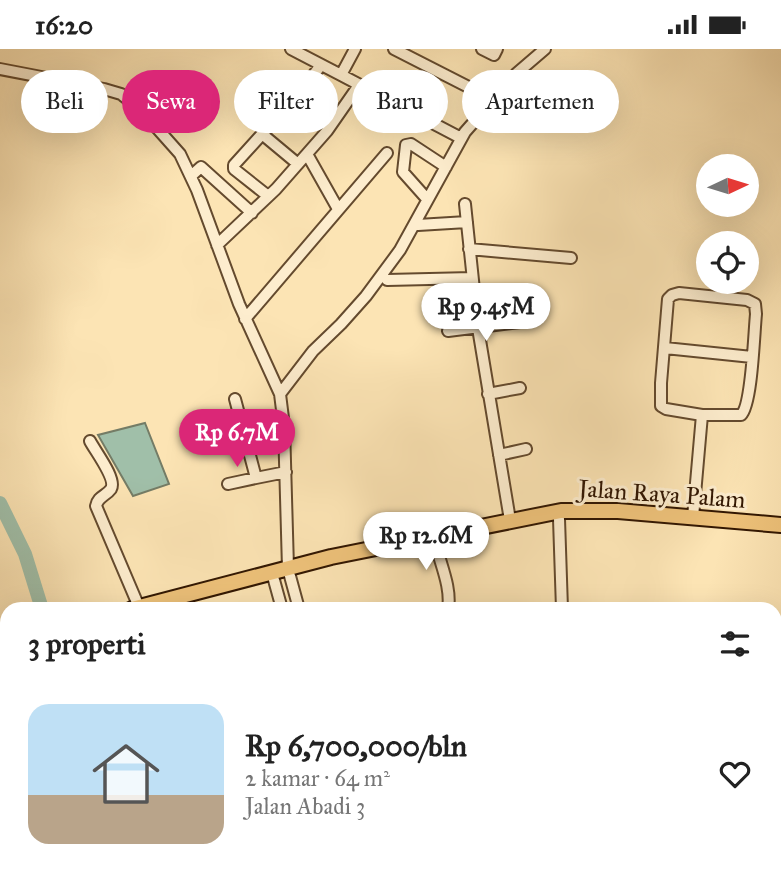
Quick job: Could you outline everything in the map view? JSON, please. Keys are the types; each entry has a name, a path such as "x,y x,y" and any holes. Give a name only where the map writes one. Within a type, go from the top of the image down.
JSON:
{"main road":[{"name":"Jalan Raya Palam","path":"184,602 289,572 561,510 781,525"},
{"name":"Jalan Raya Palam","path":"434,540 559,519 622,519 781,534"},
{"name":"Jalan Raya Palam","path":"164,602 274,580 289,572"}],"street":[{"path":"291,49 352,81"},
{"path":"341,75 355,49"},
{"path":"394,49 462,84"},
{"path":"482,49 494,55 497,49"},
{"path":"520,70 545,49"},
{"path":"268,196 234,169 235,162 303,89 321,65"},
{"path":"0,68 121,94 139,109 180,154 191,176 245,319 280,394 284,416 289,572 297,602"},
{"path":"218,249 241,228 307,154 352,95"},
{"path":"448,131 461,138"},
{"path":"280,394 313,351 341,324 378,280 400,250 426,199 465,133"},
{"path":"262,134 298,164"},
{"path":"426,199 403,172 406,145 411,144 446,167"},
{"path":"245,319 387,153"},
{"path":"307,154 338,209"},
{"path":"191,176 201,167 248,217"},
{"path":"465,204 478,328 510,520"},
{"path":"418,225 467,222"},
{"path":"469,249 571,258"},
{"path":"387,280 472,278"},
{"path":"672,295 753,301 756,306 752,357 749,391 743,414 702,415 662,406 661,383 668,299 672,295"},
{"path":"448,331 520,322"},
{"path":"665,348 752,357"},
{"path":"488,394 520,388"},
{"path":"235,399 256,478"},
{"path":"694,517 702,415"},
{"path":"90,441 112,481 109,491 97,500 96,506 134,602"},
{"path":"499,455 526,449"},
{"path":"228,484 286,472"},
{"path":"559,519 562,602"},
{"path":"434,540 448,591 448,602"},
{"path":"274,580 280,602"}],"shaded area":[{"path":"145,423 169,484 133,496 98,435"}],"waterway":[{"path":"0,503 25,554 40,602"}]}
